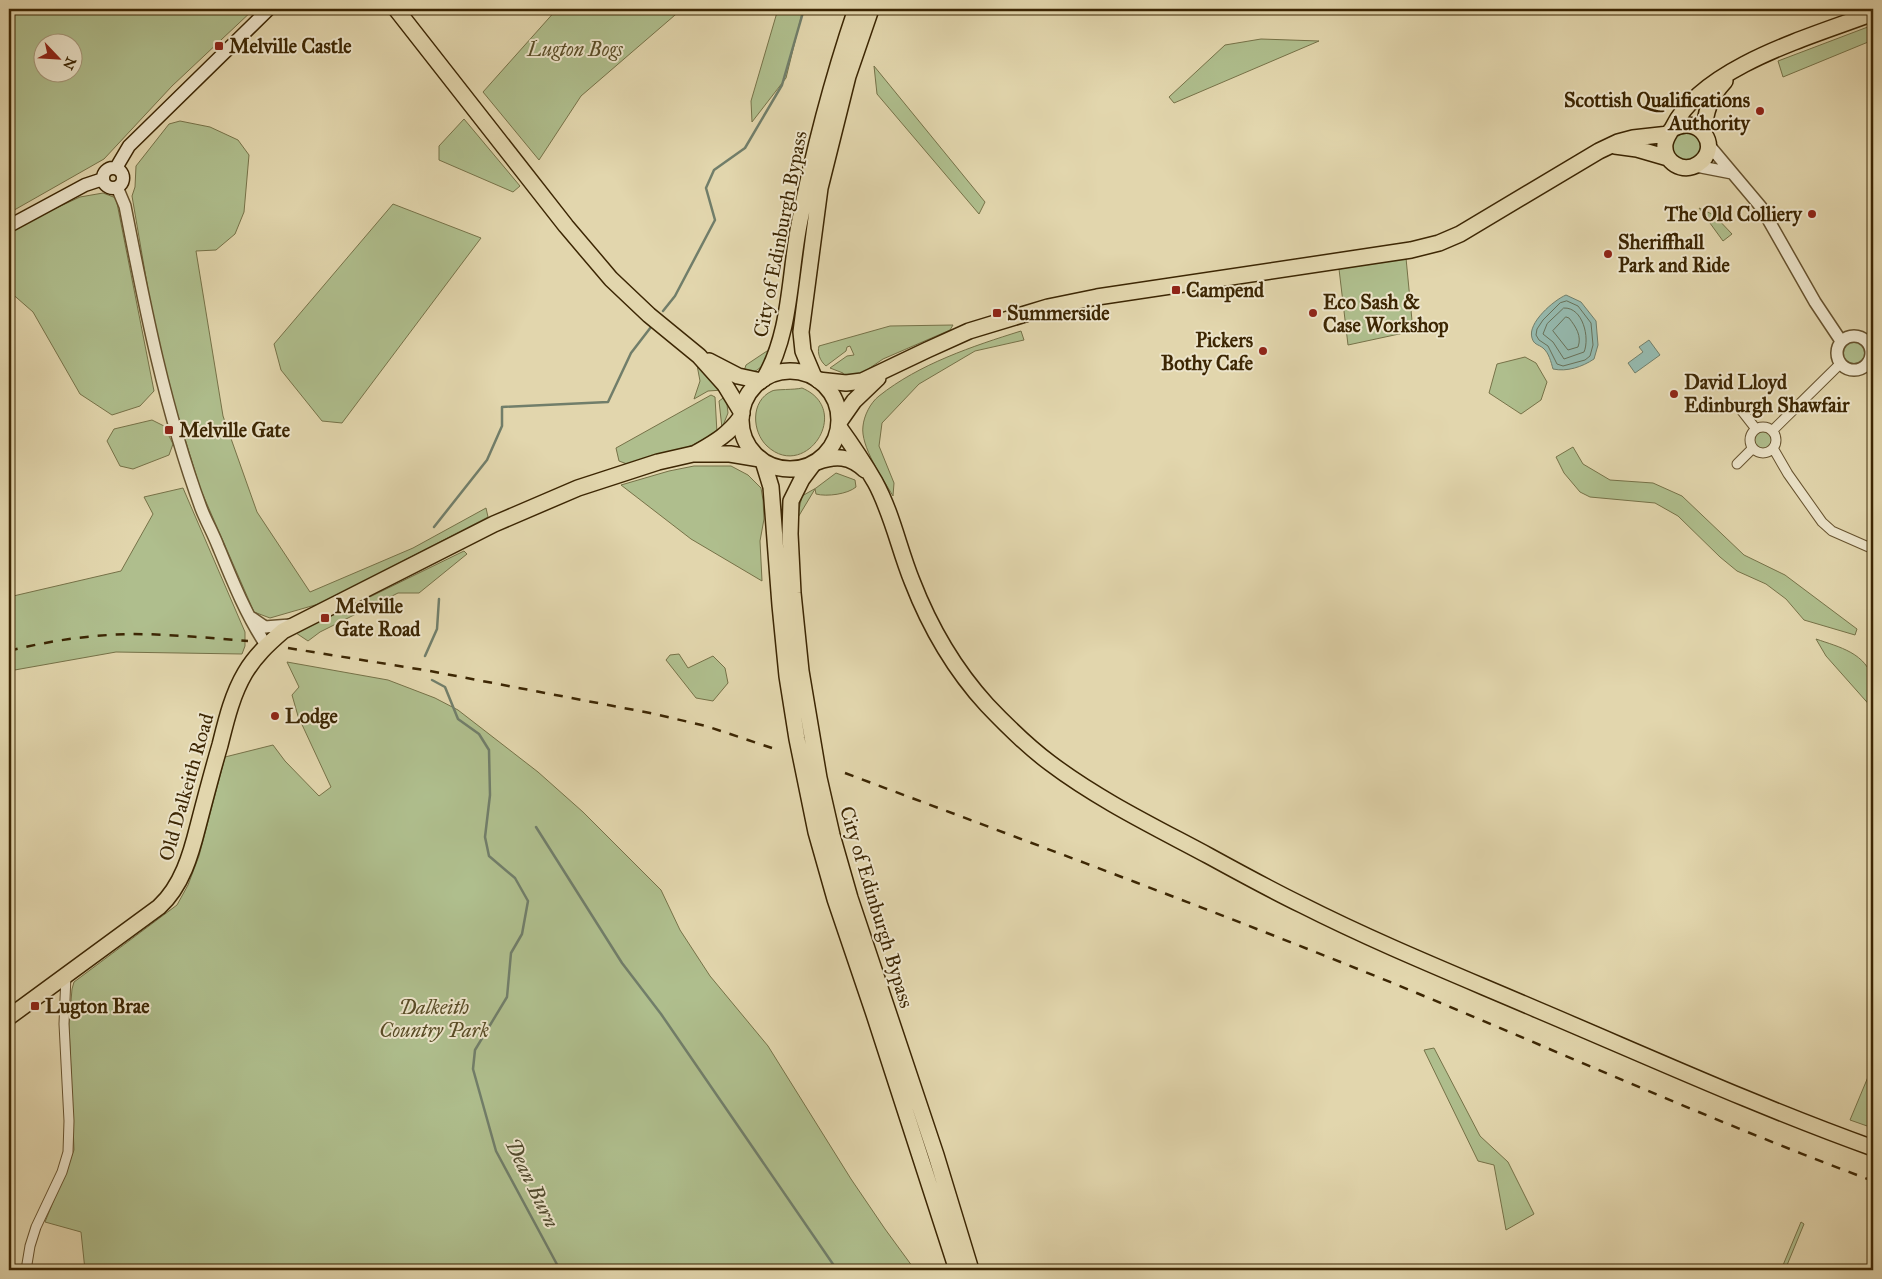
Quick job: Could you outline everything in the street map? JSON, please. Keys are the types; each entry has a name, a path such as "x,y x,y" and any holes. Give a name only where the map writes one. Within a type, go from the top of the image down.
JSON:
{"main road":[{"path":"116,168 129,146 269,9"},
{"path":"396,9 566,226 611,279 649,315 699,356 725,385 742,415"},
{"name":"City of Edinburgh Bypass","path":"762,380 782,338 796,241 813,158 834,77 856,9"},
{"name":"City of Edinburgh Bypass","path":"816,378 804,351 801,332 815,212 834,126 848,76 871,9"},
{"path":"1646,137 1666,127 1700,92 1736,70 1769,53 1873,13"},
{"path":"1609,146 1637,149 1668,158 1677,166 1684,168 1696,166 1705,157 1704,119 1711,98 1736,70"},
{"path":"1668,158 1665,142 1682,112"},
{"path":"761,460 751,450 744,438 742,415 747,397 762,380 771,375 788,371 846,383 862,381 969,331 1048,307 1124,293 1411,250 1439,243 1460,234 1609,146 1633,138 1670,132 1678,126 1692,125 1706,139"},
{"path":"116,168 124,176 121,184 111,188 105,185 103,179 107,169 116,168"},
{"path":"9,226 85,185 103,179"},
{"path":"699,356 736,375 762,380"},
{"path":"816,463 833,445 840,424 854,401 884,371"},
{"path":"816,378 832,394 837,404 840,424 858,452 884,502 920,601 965,677 985,703 1011,729 1033,750 1064,773 1121,809 1195,849 1302,905 1390,947 1799,1120 1873,1148"},
{"path":"693,454 723,437 742,415"},
{"path":"693,454 730,454 761,460 783,469 804,468 829,458 847,458 859,465 871,476"},
{"name":"Old Dalkeith Road","path":"9,1017 159,907 174,890 191,852 233,699 244,675 266,645 293,625 512,516 578,488 615,475 693,454"},
{"name":"City of Edinburgh Bypass","path":"761,460 771,487 787,676 816,832 835,899 957,1270"},
{"name":"City of Edinburgh Bypass","path":"816,463 802,479 791,501 790,534 793,593 801,671 819,778 832,835 850,898 936,1155 971,1270"}],"street":[{"path":"1706,139 1761,207 1822,315 1841,341"},
{"path":"1696,166 1732,173"},
{"path":"117,187 125,206 146,314 174,425 202,510 247,613 266,645"},
{"path":"1846,337 1870,338 1871,355 1865,367 1860,370 1849,370 1840,364 1836,352 1841,341 1846,337"},
{"path":"1772,431 1840,364"},
{"path":"1865,367 1873,376"},
{"path":"1738,406 1756,429"},
{"path":"1765,427 1772,431 1775,440 1772,448 1763,452 1753,448 1750,436 1756,429 1765,427"},
{"path":"1737,464 1753,448"},
{"path":"1772,448 1822,522 1832,530 1873,549"},
{"path":"247,613 254,620 266,626 293,625"},
{"path":"26,1270 30,1246 36,1227 62,1172 68,1152 70,1121 64,1024 66,975"}],"green space":[{"path":"9,9 254,9 172,86 104,159 9,213"},
{"name":"Lugton Bogs","path":"557,9 682,9 581,96 539,160 483,92"},
{"path":"778,9 803,9 786,78 752,122 751,101"},
{"path":"1873,25 1873,40 1783,77 1778,61"},
{"path":"1261,39 1319,41 1174,103 1169,97 1225,45"},
{"path":"874,66 985,202 979,214 877,94"},
{"path":"464,119 520,186 513,192 439,160 439,146"},
{"path":"180,121 210,127 238,140 249,155 244,212 235,234 216,250 196,251 223,416 257,512 310,592 413,548 486,508 488,517 322,603 270,618 254,612 200,488 159,354 132,196 135,187 136,166 169,124"},
{"path":"1686,132 1696,137 1701,147 1696,157 1686,162 1676,157 1671,147 1676,137"},
{"path":"103,193 116,198 154,391 140,406 112,415 80,394 33,312 9,291 9,234 41,215 80,197"},
{"path":"393,204 481,238 342,423 322,421 281,370 274,344"},
{"path":"1699,208 1714,215 1732,234 1723,241"},
{"path":"1406,258 1413,331 1348,345 1339,269"},
{"path":"953,325 950,330 883,359 861,374 844,377 843,373 830,368 847,356 854,355 850,346 826,366 822,362 818,349 819,346 890,326"},
{"path":"1021,331 1024,340 975,351 919,384 882,423 879,446 894,483 893,496 873,462 863,434 865,418 873,402 911,374 929,365 984,343"},
{"path":"1854,340 1863,344 1867,353 1863,362 1854,366 1845,362 1841,353 1845,344"},
{"path":"767,351 772,353 760,368 748,374 743,374 746,365"},
{"path":"1525,357 1536,363 1547,382 1541,400 1521,414 1489,393 1497,364"},
{"path":"697,365 719,383 723,390 708,391 694,399 700,381"},
{"path":"802,388 817,398 824,411 824,426 818,439 808,449 796,455 782,455 767,446 758,433 756,425 757,409 765,396 772,391"},
{"path":"711,395 715,397 717,433 684,449 627,464 619,461 616,448"},
{"path":"726,396 728,413 722,428 719,401"},
{"path":"152,420 164,426 173,444 169,455 133,469 120,466 107,441 114,429"},
{"path":"1763,431 1769,434 1772,440 1769,446 1763,449 1757,446 1754,440 1757,434"},
{"path":"1573,447 1583,464 1610,480 1653,483 1682,496 1744,555 1785,575 1857,629 1855,635 1804,620 1786,599 1766,584 1737,571 1678,516 1655,503 1590,497 1580,492 1564,473 1556,457"},
{"path":"694,466 731,466 748,475 761,488 764,519 760,541 762,581 691,539 621,485"},
{"path":"836,473 855,480 856,487 843,493 831,495 816,494 815,489 797,519 802,496"},
{"path":"183,488 245,632 245,646 242,654 116,652 9,671 9,597 121,571 153,514 144,497"},
{"path":"464,551 467,554 419,593 398,593 320,632 308,641 296,633"},
{"path":"1816,639 1851,652 1865,664 1870,671 1873,681 1873,709 1826,656"},
{"path":"679,654 688,668 713,656 725,668 728,683 713,701 696,698 666,660 670,655"},
{"name":"Dalkeith Country Park","path":"287,662 388,680 435,698 458,710 538,772 583,812 661,890 680,930 710,976 768,1046 851,1179 915,1270 85,1270 81,1232 45,1222 74,1150 69,1025 74,982 177,905 188,885 199,856 225,757 273,745 285,761 319,796 331,787 298,716 292,695 299,687"},
{"path":"1434,1048 1480,1136 1508,1162 1534,1214 1506,1230 1494,1165 1478,1161 1424,1050"},
{"path":"1868,1077 1873,1078 1873,1122 1870,1127 1850,1120"},
{"path":"1801,1222 1804,1224 1785,1270 1781,1270"}],"water":[{"path":"1566,295 1581,302 1596,321 1598,345 1594,359 1574,368 1558,370 1553,369 1547,352 1535,343 1532,338 1532,332 1537,319 1555,302"},
{"path":"1649,340 1660,355 1635,373 1628,363 1643,352 1639,347"}],"waterway":[{"name":"Dean Burn","path":"663,311 675,296 715,220 706,188 714,170 745,148 782,85 804,9"},
{"name":"Dean Burn","path":"434,527 487,460 502,426 502,407 608,402 631,353 651,327"},
{"name":"Dean Burn","path":"425,656 437,629 439,599"},
{"name":"Dean Burn","path":"432,680 445,687 458,719 479,734 489,750 490,795 485,837 489,856 515,878 528,901 522,934 511,953 507,997 475,1050 473,1069 496,1151 560,1270"},
{"path":"536,827 622,963 661,1014 837,1270"}],"railway":[{"path":"9,651 53,641 130,634 248,641"},
{"path":"288,648 430,671 650,713 706,726 772,748"},
{"path":"845,773 1327,957 1693,1110 1873,1181"}],"place":[{"name":"Melville Castle","path":"219,46"},
{"name":"Scottish Qualifications Authority","path":"1760,111"},
{"name":"The Old Colliery","path":"1812,214"},
{"name":"Sheriffhall Park and Ride","path":"1608,254"},
{"name":"Campend","path":"1176,290"},
{"name":"Summerside","path":"997,313"},
{"name":"Eco Sash & Case Workshop","path":"1313,313"},
{"name":"Pickers Bothy Cafe","path":"1263,351"},
{"name":"David Lloyd Edinburgh Shawfair","path":"1674,394"},
{"name":"Melville Gate","path":"169,430"},
{"name":"Melville Gate Road","path":"325,618"},
{"name":"Lodge","path":"275,716"},
{"name":"Lugton Brae","path":"35,1006"}]}
